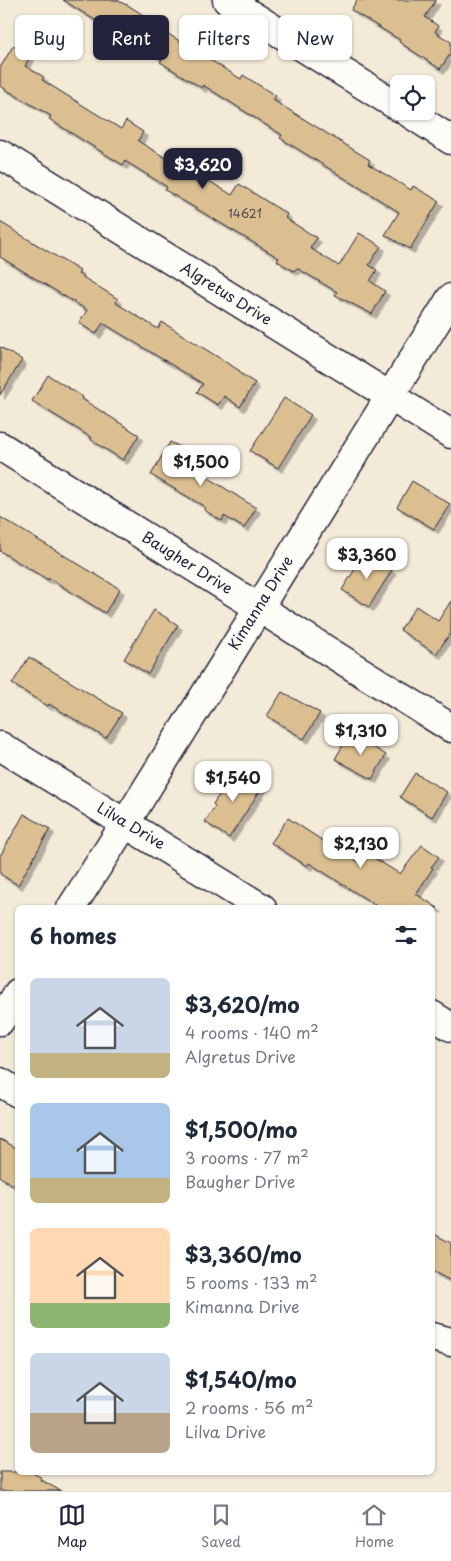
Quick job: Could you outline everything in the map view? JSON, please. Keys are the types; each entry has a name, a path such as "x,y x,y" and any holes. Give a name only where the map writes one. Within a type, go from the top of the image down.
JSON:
{"street":[{"path":"228,0 390,101"},
{"path":"420,120 451,140"},
{"name":"Algretus Drive","path":"0,154 451,434"},
{"name":"Kimanna Drive","path":"73,905 451,298"},
{"name":"Baugher Drive","path":"0,446 451,728"},
{"name":"Lilva Drive","path":"0,746 126,822 257,905"},
{"path":"0,1021 15,998"},
{"path":"435,1017 451,1027"},
{"path":"0,1082 15,1091"},
{"path":"435,1338 451,1342"}],"building":[{"path":"63,0 117,0 143,15 93,15 93,19"},
{"path":"357,0 436,0 425,17 438,26 435,32 451,42 451,53 440,69 399,42 400,40 351,10"},
{"path":"169,34 179,41 179,60 210,60 241,79 243,75 276,96 273,100 370,160 368,164 411,190 413,186 439,201 410,249 385,235 399,212 280,138 282,135 203,85 202,88 160,62 162,60 169,60"},
{"path":"13,46 15,47 15,60 28,60 25,66 44,77 42,80 121,129 126,121 143,132 138,141 232,195 239,184 287,214 285,218 317,238 310,248 339,266 359,233 381,246 369,265 377,270 370,281 385,291 372,314 335,295 337,292 297,268 294,271 277,261 279,258 165,190 167,187 125,161 123,165 49,119 51,116 0,86 0,68"},
{"path":"0,222 80,271 78,274 118,299 116,303 158,329 162,322 240,371 239,373 255,383 240,407 224,396 218,405 197,392 203,384 103,323 96,334 79,323 87,310 0,257"},
{"path":"0,347 22,360 0,395"},
{"path":"48,375 139,435 123,460 91,440 92,438 32,401"},
{"path":"284,398 311,415 278,468 250,451"},
{"path":"170,442 184,449 180,456 203,470 201,473 256,508 244,528 224,516 222,521 204,510 205,507 151,475"},
{"path":"412,481 450,504 434,529 397,507"},
{"path":"0,517 120,589 105,613 49,578 48,580 0,551"},
{"path":"365,553 392,570 369,607 342,590"},
{"path":"451,601 451,632 436,654 400,630 416,606 438,621"},
{"path":"154,610 178,625 148,674 124,659"},
{"path":"29,657 122,713 106,738 12,684"},
{"path":"282,692 320,713 304,739 267,716"},
{"path":"350,733 386,755 372,779 335,759"},
{"path":"236,769 263,786 229,838 205,822 215,806 213,804"},
{"path":"415,773 447,792 432,817 400,797"},
{"path":"24,814 50,829 18,885 0,874 0,856"},
{"path":"288,818 360,863 366,853 400,874 422,845 439,857 431,867 433,868 416,894 433,905 375,905 309,863 307,866 271,843"},
{"path":"0,1139 15,1147 15,1186 0,1177"},
{"path":"435,1235 451,1243 451,1281 435,1273"},
{"path":"0,1472 15,1472 15,1475 36,1475 42,1478 41,1480 61,1491 0,1491"}]}
